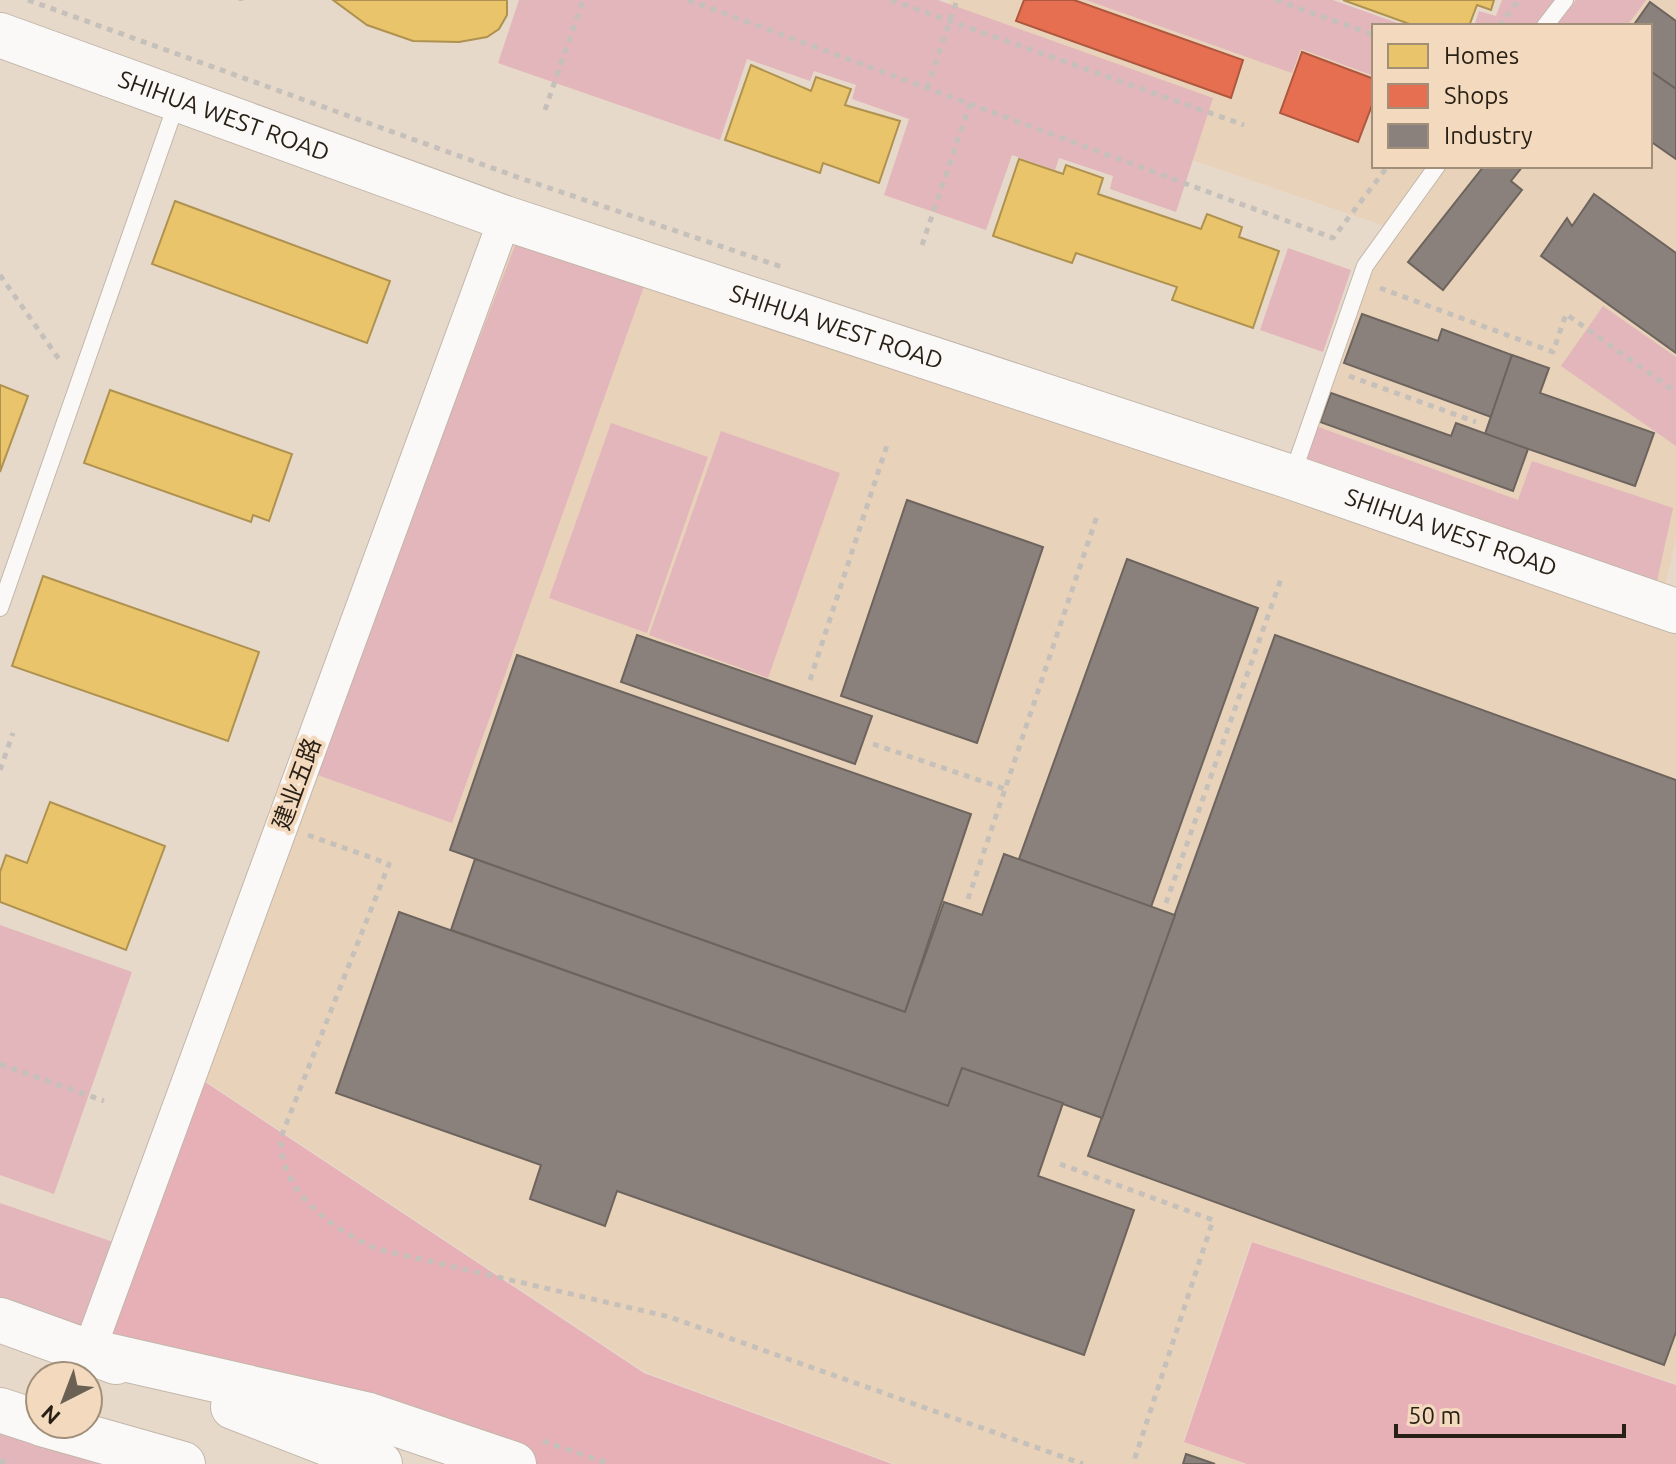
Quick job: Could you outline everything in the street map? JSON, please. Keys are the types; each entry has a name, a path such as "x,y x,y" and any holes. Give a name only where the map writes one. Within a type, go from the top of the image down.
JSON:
{"main road":[{"name":"SHIHUA WEST ROAD","path":"0,35 505,218 1291,477 1676,611"},
{"path":"0,1320 89,1351 380,1464"},
{"path":"89,1351 369,1415 514,1464"},
{"path":"0,1410 24,1418"},
{"path":"83,1440 145,1464"},
{"path":"98,1440 183,1464"}],"street":[{"name":"建业五路","path":"89,1351 505,218"}],"lane":[{"path":"1547,24 1565,0"},
{"path":"0,608 178,99"},
{"path":"1291,477 1365,266 1436,168"}],"path":[{"path":"28,0 520,178 791,270"},
{"path":"545,110 583,0"},
{"path":"688,0 1333,238 1386,168"},
{"path":"891,0 1244,125"},
{"path":"927,88 957,0"},
{"path":"1276,0 1372,34"},
{"path":"1501,24 1519,0"},
{"path":"922,245 970,104"},
{"path":"0,275 78,385"},
{"path":"1360,281 1553,352 1566,314 1676,392"},
{"path":"1329,369 1476,422"},
{"path":"810,680 887,445"},
{"path":"968,899 1097,516"},
{"path":"1166,903 1281,579"},
{"path":"0,770 13,733"},
{"path":"873,744 1005,789"},
{"path":"282,826 389,864 281,1137 285,1166 293,1184 324,1218 347,1235 377,1249 670,1317 1083,1464"},
{"path":"0,1064 104,1101"},
{"path":"1060,1164 1213,1220 1133,1464"},
{"path":"0,1461 10,1464"}],"shaded area":[{"path":"519,0 938,0 1213,98 1176,212 1110,189 1113,176 1059,158 1055,170 1012,155 986,230 884,195 909,119 852,99 856,85 814,71 810,81 747,59 720,140 498,63"},
{"path":"950,0 1214,0 1372,57 1372,168 1432,168 1387,227 927,69"},
{"path":"1086,0 1333,0 1400,24 1372,24 1372,75 1301,49 1292,73"},
{"path":"1502,0 1554,0 1536,24 1475,24 1479,11 1496,16"},
{"path":"1568,0 1676,0 1676,538 1661,604 1294,476 1369,266 1440,168 1652,168 1652,24 1550,24"},
{"path":"1576,0 1646,0 1628,24 1558,24"},
{"path":"507,222 1676,617 1676,1384 1251,1241 1183,1442 1246,1464 895,1464 645,1372 195,1074"},
{"path":"519,235 647,278 452,823 312,773"},
{"path":"1288,248 1351,270 1323,352 1260,330"},
{"path":"1603,306 1676,357 1676,446 1561,366"},
{"path":"611,423 708,457 647,633 549,598"},
{"path":"1316,426 1518,500 1532,461 1673,508 1654,595 1300,473"},
{"path":"721,431 840,473 768,678 649,635"},
{"path":"0,925 132,972 54,1194 0,1175"},
{"path":"193,1074 644,1373 892,1464 510,1464 90,1351"},
{"path":"0,1203 119,1244 86,1336 0,1306"},
{"path":"1252,1242 1676,1385 1676,1464 1247,1464 1184,1442"},
{"path":"0,1418 24,1427 24,1440 59,1440 124,1464 0,1464"}],"building: Homes":[{"path":"333,0 507,0 507,15 499,29 487,37 459,42 413,41 367,25"},
{"path":"1343,0 1494,0 1491,10 1477,5 1470,24 1409,24"},
{"path":"751,65 811,91 816,77 851,89 845,105 900,121 879,183 823,163 820,173 725,140"},
{"path":"1019,159 1063,174 1066,165 1103,178 1098,194 1201,229 1207,214 1242,227 1239,237 1279,251 1253,328 1172,300 1177,287 1076,253 1072,263 993,236"},
{"path":"175,201 390,281 367,343 152,264"},
{"path":"0,385 28,396 0,472"},
{"path":"110,390 292,454 269,521 253,515 251,522 84,463"},
{"path":"43,576 259,652 228,741 12,666"},
{"path":"50,802 165,846 126,950 0,902 0,872 6,855 27,863"}],"building: Shops":[{"path":"1024,0 1074,0 1243,60 1231,98 1016,21"},
{"path":"1302,52 1372,78 1372,105 1358,142 1280,113"}],"building: Industry":[{"path":"1650,2 1676,21 1676,89 1652,72 1652,24 1634,24"},
{"path":"1652,72 1676,89 1676,159 1652,142"},
{"path":"1482,168 1521,168 1511,181 1522,190 1443,290 1408,262"},
{"path":"1594,194 1676,253 1676,353 1541,256 1567,218 1572,226"},
{"path":"1362,314 1438,341 1442,329 1512,355 1491,417 1344,363"},
{"path":"1512,355 1549,368 1540,393 1654,433 1635,486 1485,434"},
{"path":"1331,393 1451,436 1456,423 1528,449 1513,491 1320,422"},
{"path":"907,500 1043,547 977,743 841,696"},
{"path":"1127,559 1258,608 1151,907 1019,859"},
{"path":"637,635 872,716 855,764 621,682"},
{"path":"1275,635 1676,780 1676,1332 1664,1365 1088,1156"},
{"path":"517,655 971,814 905,1012 450,850"},
{"path":"1004,854 1175,915 1102,1118 962,1068 948,1106 451,930 475,859 905,1012 944,902 982,915"},
{"path":"399,912 948,1106 962,1068 1063,1103 1038,1176 1134,1210 1084,1355 617,1191 605,1226 530,1199 541,1165 336,1093"},
{"path":"1186,1454 1215,1464 1183,1464"}]}
